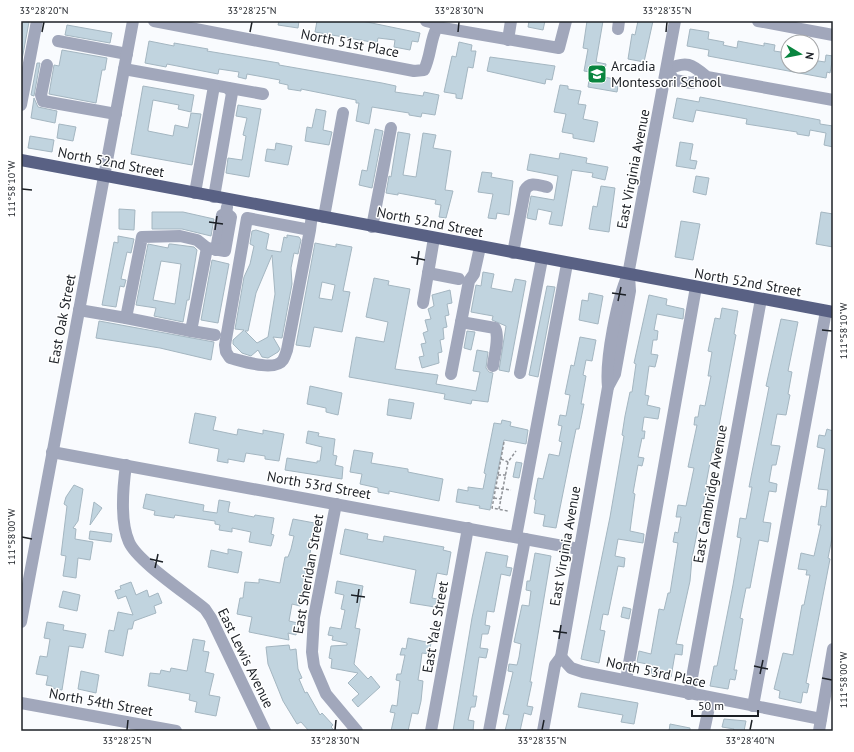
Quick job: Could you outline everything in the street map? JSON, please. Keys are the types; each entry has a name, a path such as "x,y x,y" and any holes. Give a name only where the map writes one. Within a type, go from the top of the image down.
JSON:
{"main road":[{"name":"North 52nd Street","path":"21,160 567,264 829,312"}],"street":[{"path":"21,105 37,21"},
{"name":"East Oak Street","path":"21,622 133,21"},
{"name":"North 51st Place","path":"154,21 414,71 424,70 428,62 433,34 437,27"},
{"path":"426,21 434,22 437,27 457,25 508,40 559,48 566,21"},
{"path":"508,40 511,21"},
{"name":"East Virginia Avenue","path":"543,731 555,665 561,657 608,387 616,374 630,291 628,275 675,21"},
{"path":"758,21 833,35"},
{"path":"58,41 127,54"},
{"path":"667,70 678,64 694,67 707,77 833,100"},
{"path":"47,65 41,96 43,102 116,114"},
{"path":"124,69 263,94"},
{"path":"195,193 214,86"},
{"path":"214,197 232,93 228,88"},
{"path":"324,218 343,113"},
{"path":"372,227 391,128"},
{"path":"513,253 525,190 528,186 533,184 547,187"},
{"path":"192,330 216,250 231,217 226,213 229,199"},
{"path":"249,203 226,338 226,352 230,358 260,365 278,364 283,360 287,350 312,215"},
{"path":"247,218 310,230"},
{"path":"126,318 142,237 180,236 197,240 216,250"},
{"path":"423,303 434,238"},
{"path":"451,374 469,281 474,274 480,247"},
{"path":"520,373 542,259"},
{"path":"489,731 520,538 567,264"},
{"path":"428,273 459,279"},
{"path":"626,680 696,287"},
{"name":"East Cambridge Avenue","path":"689,694 761,299"},
{"path":"79,310 215,335"},
{"path":"753,706 829,312"},
{"path":"461,322 495,328 497,335 493,366"},
{"name":"North 53rd Street","path":"52,452 579,549"},
{"name":"East Lewis Avenue","path":"126,465 124,516 126,535 129,544 143,560 205,610 214,625 265,731"},
{"name":"East Sheridan Street","path":"336,504 314,617 312,652 314,666 326,694 357,731"},
{"name":"East Yale Street","path":"431,731 468,528"},
{"path":"820,725 833,649"},
{"name":"North 53rd Place","path":"561,657 571,668 689,694 753,706 820,725"},
{"path":"704,731 711,698"},
{"name":"North 54th Street","path":"21,703 175,731"}],"path":[{"path":"504,442 492,508 508,511"},
{"path":"499,509 508,462 516,451"},
{"path":"501,459 508,462"},
{"path":"498,475 506,476"},
{"path":"496,488 511,490"},
{"path":"494,498 501,499"}],"building":[{"path":"21,21 29,22 21,65"},
{"path":"279,21 299,21 298,28 278,25"},
{"path":"317,21 362,21 420,33 418,42 412,41 410,50 394,47 395,40 378,38 377,43 315,32"},
{"path":"529,21 545,21 543,30 528,27"},
{"path":"587,21 603,21 596,62 606,64 604,77 619,80 617,92 588,87 590,72 584,71 588,49 583,48"},
{"path":"638,21 653,21 644,62 628,59 632,34 635,35"},
{"path":"67,25 112,33 110,43 65,35"},
{"path":"690,29 709,32 708,39 724,42 723,45 737,48 738,41 764,46 764,43 775,45 774,51 780,52 780,69 708,56 709,50 687,46"},
{"path":"149,41 174,46 174,43 208,49 207,51 382,83 396,86 395,92 423,96 424,92 439,95 435,115 422,113 421,117 409,115 409,113 372,107 369,124 356,121 359,103 356,103 356,100 301,89 301,91 288,89 288,85 279,83 280,80 247,74 246,79 238,77 239,72 219,69 218,74 167,64 166,67 145,63"},
{"path":"459,42 472,45 471,51 476,51 473,68 468,67 462,99 456,98 456,94 444,92 452,56 456,57"},
{"path":"62,50 107,58 105,70 102,70 96,103 49,94 54,65 59,66"},
{"path":"826,55 833,56 830,73 827,72 826,78 805,74 820,74 820,61 825,62"},
{"path":"490,57 555,66 552,80 546,79 545,84 487,71"},
{"path":"37,63 40,63 34,96 31,95"},
{"path":"560,85 568,86 568,89 581,91 578,104 586,105 583,119 598,122 594,142 573,138 573,134 562,132 566,114 554,112"},
{"path":"143,86 194,95 191,112 178,109 179,105 153,100 148,129 148,131 173,136 175,125 188,128 191,113 201,114 192,165 131,154"},
{"path":"700,97 820,120 820,124 833,126 833,147 824,145 826,133 810,130 809,136 797,134 797,132 746,124 747,119 696,110 693,122 673,118 677,98 699,102"},
{"path":"34,98 38,107 57,111 55,123 31,118"},
{"path":"238,105 261,109 249,177 226,173 228,158 242,160 246,136 243,135 247,118 236,116"},
{"path":"316,109 326,111 323,130 332,132 329,145 305,141 307,127 312,128"},
{"path":"59,124 76,127 73,141 57,138"},
{"path":"375,129 383,131 372,188 359,185 362,170 367,171"},
{"path":"398,132 410,134 403,175 416,177 423,133 436,135 433,148 451,151 445,190 453,191 446,218 439,217 441,205 435,204 436,200 398,193 398,195 386,193 389,176 391,177"},
{"path":"30,136 54,140 52,152 28,148"},
{"path":"680,142 693,144 690,160 697,161 695,169 676,166"},
{"path":"276,143 292,146 288,165 265,161 267,149 275,150"},
{"path":"560,153 587,158 586,163 608,167 605,180 592,177 593,173 572,170 562,226 549,224 552,212 538,209 536,220 527,218 531,196 554,200 558,176 527,170 530,154 559,159"},
{"path":"482,172 492,173 491,177 513,181 509,215 497,213 496,219 488,218 493,194 478,192"},
{"path":"696,176 709,178 706,195 693,192"},
{"path":"601,186 615,188 609,232 589,229 593,206 597,207"},
{"path":"119,209 135,210 134,230 119,229"},
{"path":"152,212 183,212 214,219 211,236 182,229 152,229"},
{"path":"821,212 833,214 833,247 816,244"},
{"path":"681,221 700,224 693,260 675,257"},
{"path":"256,230 269,234 266,249 268,250 281,252 284,237 287,238 287,235 299,237 301,240 298,254 294,253 291,268 292,284 282,338 273,337 280,349 268,358 262,357 258,350 251,356 242,353 233,344 233,340 244,330 235,329 244,277 250,264 254,246 250,244 252,231","holes":["272,255 275,294 268,337 257,343 245,331 248,331 256,293"]},
{"path":"118,236 134,239 131,253 127,252 121,279 126,280 124,287 120,286 116,307 102,305 114,242 118,243"},
{"path":"315,243 336,247 336,244 352,247 343,291 350,292 342,332 314,327 310,347 296,345","holes":["322,282 335,285 332,300 319,298"]},
{"path":"148,244 168,248 169,244 171,244 194,247 197,250 189,300 187,300 183,322 154,316 156,308 136,305","holes":["161,261 181,264 175,304 153,300"]},
{"path":"212,260 229,264 218,323 201,320"},
{"path":"483,272 494,274 491,288 512,292 515,279 526,281 509,372 499,370 506,326 492,320 493,316 471,312 476,285 481,286"},
{"path":"374,278 389,281 388,285 410,289 395,369 438,375 436,384 476,391 480,372 473,371 477,350 488,352 486,368 489,372 493,373 488,402 472,400 471,404 444,399 445,394 349,377 356,337 384,342 388,322 366,317"},
{"path":"547,286 555,287 538,377 529,375"},
{"path":"450,290 452,303 447,304 449,315 445,316 447,327 443,328 444,339 440,340 442,352 438,353 439,363 422,368 419,357 424,356 421,344 426,343 423,333 428,331 425,320 431,319 428,309 434,306 432,295"},
{"path":"589,293 603,296 598,324 579,320 582,300 588,301"},
{"path":"649,295 667,299 666,305 684,309 683,319 657,314 654,330 658,331 657,340 653,340 651,354 658,355 655,367 649,366 645,395 649,396 647,405 660,408 658,419 644,417 642,431 645,431 644,439 642,438 638,457 644,458 642,466 638,465 633,493 635,494 630,531 644,534 643,543 618,539 615,556 625,558 624,567 618,566 608,615 603,614 600,630 605,631 599,663 581,659 610,517 624,436 622,435 625,416 630,392 632,392 636,364 634,363"},
{"path":"722,308 738,311 734,334 736,335 714,453 712,452 692,558 690,581 676,644 683,645 682,655 675,654 671,677 651,674 652,665 637,662 639,651 651,654 659,609 664,610 668,593 670,593 678,543 673,542 675,532 678,533 681,517 676,517 678,505 686,506 694,468 688,467 697,425 694,425 695,417 698,417 700,405 705,406 711,376 708,376 712,352 708,351 715,318 720,319"},
{"path":"781,319 798,322 788,371 792,372 786,415 777,414 771,445 780,446 776,465 772,465 769,482 777,484 776,492 769,491 763,522 771,523 768,542 759,540 750,588 746,588 740,618 743,619 734,670 737,670 735,680 730,679 728,689 710,686 714,666 717,666 733,585 741,538 737,537 740,518 746,519 752,487 749,487 769,387 766,386"},
{"path":"99,321 214,342 211,360 160,348 96,338"},
{"path":"467,331 475,332 471,350 464,348"},
{"path":"580,337 596,340 592,361 586,360 583,375 586,376 581,404 584,404 579,429 576,429 556,528 543,526 545,515 534,513 536,500 534,499 538,478 543,479 549,454 559,456 562,442 559,441 562,426 558,425 560,415 566,416 570,395 565,394 571,365 574,366"},
{"path":"310,386 342,393 338,415 326,412 326,408 307,404"},
{"path":"389,399 414,403 411,419 387,415"},
{"path":"195,413 216,417 213,430 237,435 238,429 263,434 263,430 284,434 279,461 265,459 265,456 246,453 244,462 228,459 228,463 217,461 219,449 189,443"},
{"path":"502,420 511,422 510,426 528,430 526,444 504,440 490,510 479,508 480,506 456,502 458,489 468,491 468,487 483,489 486,474 484,473 494,423 501,424"},
{"path":"827,429 833,431 833,533 828,558 830,559 806,683 809,684 807,693 803,692 801,703 779,698 780,691 774,689 783,653 793,655 802,605 804,605 810,575 806,575 807,570 798,569 801,553 814,556 821,525 818,525 821,506 826,507 828,490 818,489 825,449 817,447 819,435 825,436"},
{"path":"308,431 319,433 318,436 335,439 333,455 337,456 335,465 343,467 342,479 285,470 287,458 317,463 317,461 320,461 322,447 306,443"},
{"path":"354,450 373,453 371,463 408,469 408,472 443,479 439,501 389,491 389,494 378,492 378,488 360,484 362,474 350,472"},
{"path":"516,462 522,463 519,478 513,477"},
{"path":"74,485 83,489 78,521 73,528 76,529 75,539 93,542 90,560 78,558 76,578 63,576 66,556 61,555 67,506 64,504 66,497"},
{"path":"146,494 204,505 203,511 217,513 219,500 230,502 228,512 254,517 255,515 274,518 271,534 274,535 271,546 249,542 251,532 232,528 232,532 219,530 220,525 215,524 215,521 175,515 174,518 154,515 155,511 143,508"},
{"path":"94,502 102,508 90,525"},
{"path":"293,519 320,524 318,537 314,537 311,548 300,606 292,604 289,621 298,623 296,635 288,633 289,640 249,632 252,617 237,614 240,598 243,598 245,582 259,583 259,579 280,583 285,557 288,557 294,536 289,535"},
{"path":"345,529 368,534 367,539 383,542 384,536 444,547 443,550 451,552 447,575 437,573 432,598 437,599 435,607 410,603 416,570 340,554"},
{"path":"90,531 112,534 111,542 89,539"},
{"path":"228,549 242,552 238,573 208,567 211,550 228,554"},
{"path":"486,552 508,556 506,567 512,568 510,576 501,574 494,612 487,611 485,625 490,626 488,634 482,634 480,648 488,649 486,658 479,657 473,696 477,696 475,707 471,707 468,720 474,721 473,731 453,731 472,618"},
{"path":"535,553 551,556 527,706 533,707 531,715 524,713 520,731 505,731 509,715 503,714 513,672 508,671 509,664 517,665 519,657 521,644 514,642 522,605 529,606 531,591 526,590 527,581 530,581"},
{"path":"337,581 363,586 355,628 360,629 354,664 368,679 371,676 380,687 358,707 352,700 359,694 348,683 358,673 331,668 332,659 329,658 331,646 347,645 347,643 332,640 333,636 328,635 330,627 341,629 345,610 341,609 344,595 335,593"},
{"path":"131,582 136,595 147,590 149,597 158,593 162,603 154,606 156,613 134,621 132,629 128,629 123,656 105,652 109,630 114,631 118,612 133,615 126,596 118,599 115,591 121,589 120,586"},
{"path":"63,591 80,595 77,611 59,607"},
{"path":"623,607 631,609 629,619 621,617"},
{"path":"47,622 64,625 63,630 86,634 83,648 69,646 62,690 51,688 52,686 46,685 48,676 36,674 40,656 47,657 50,639 44,638"},
{"path":"408,638 431,643 429,654 422,653 418,680 423,681 421,701 418,714 412,713 408,731 391,731 395,713 390,712 392,705 397,706 400,681 396,680 397,674 401,674 405,655 400,655 402,648 406,649"},
{"path":"193,639 205,641 203,651 209,652 205,672 214,674 209,695 220,697 216,716 195,712 197,702 189,700 190,694 148,686 150,673 160,674 161,670 170,672 171,668 187,671"},
{"path":"289,645 290,650 296,649 298,669 302,678 299,679 305,693 307,692 320,715 322,713 333,725 331,727 335,731 309,731 301,722 297,724 283,701 268,664 266,647"},
{"path":"81,671 99,675 96,693 78,689"},
{"path":"581,693 638,703 634,724 621,722 623,715 578,707"},
{"path":"724,719 746,721 744,731 733,731 734,729 722,727"},
{"path":"670,724 690,728 690,731 669,731"}],"place":[{"name":"Arcadia Montessori School","path":"597,74"}]}
